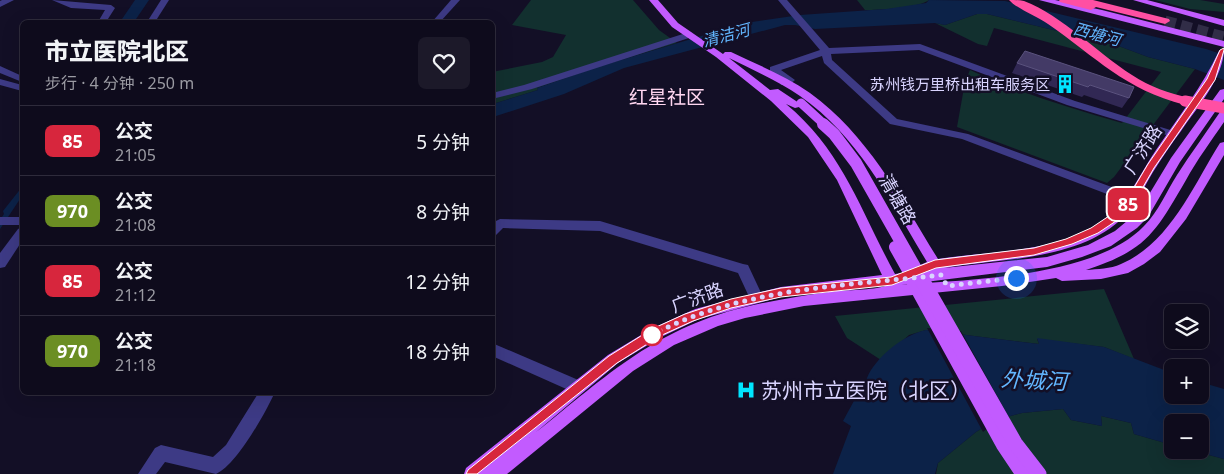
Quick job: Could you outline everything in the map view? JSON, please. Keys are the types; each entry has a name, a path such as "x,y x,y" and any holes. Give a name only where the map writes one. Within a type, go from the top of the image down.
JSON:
{"highway":[{"path":"1014,0 1058,25 1116,70 1142,86 1181,100 1224,108"},
{"path":"1064,0 1132,17"},
{"path":"1081,0 1166,17 1110,0"}],"main road":[{"name":"清塘路","path":"653,0 671,21 798,104 829,128 856,163 1015,442 1039,474"},
{"name":"清塘路","path":"660,0 693,36"},
{"path":"1044,0 1224,43"},
{"path":"1054,0 1132,17 1224,43"},
{"path":"1137,0 1224,23"},
{"name":"广济路","path":"494,474 622,369 682,334 725,318 774,306 895,286 1027,253 1068,242 1108,222 1119,214 1132,199 1173,134 1211,80 1224,51"},
{"path":"724,55 805,94 827,112 867,154 941,275"},
{"path":"724,55 798,121 823,148 842,181 895,286"},
{"name":"广济路","path":"472,474 613,359 656,332 703,312 781,292 895,286 941,275 1027,265 1064,258 1091,250 1114,239 1130,227 1148,207 1173,164 1224,92"},
{"name":"清塘路","path":"798,104 822,130 847,162 1003,444 1024,474"},
{"name":"广济路","path":"1035,276 1091,263 1116,253 1136,241 1162,214 1201,148 1224,114"},
{"name":"广济路","path":"941,275 1078,276 1126,268 1156,248 1178,223 1224,146"}],"street":[{"path":"0,3 4,0"},
{"path":"0,3 10,0"},
{"path":"56,0 71,5 111,8 103,20"},
{"path":"152,20 165,0"},
{"path":"438,20 456,0"},
{"path":"782,0 826,51 827,62 894,122 964,136 1132,199"},
{"path":"495,95 693,36"},
{"path":"785,83 790,80 773,70 826,51 920,47 1070,103 1173,134"},
{"path":"0,69 20,77"},
{"path":"0,82 20,87"},
{"path":"495,229 500,223 600,226 744,269 756,297"},
{"path":"0,263 20,235"},
{"path":"495,350 578,387"},
{"path":"146,474 160,453 216,466 232,450 266,395"}],"green space":[{"path":"531,0 633,0 659,30 677,43 594,68 537,88 538,90 495,103 495,71 542,62 553,57 566,35 512,25"},
{"path":"857,0 929,0 908,7 865,10"},
{"path":"1155,0 1200,0 1224,4 1224,12 1190,9"},
{"path":"977,14 987,14 1116,45 1148,57 1195,69 1114,177 1107,183 957,127 965,82 970,70 1026,93 1122,123 1161,72 994,28 987,46 978,44 935,23 945,25"},
{"path":"1104,289 1134,359 1104,347 1037,339 1039,344 926,330 909,335 881,360 847,338 835,316"},
{"path":"1063,409 1071,420 1102,426 1101,416 1131,423 1134,434 1164,443 1164,459 1209,459 1209,455 1224,459 1224,474 936,474 938,463 976,432 995,420 1022,413"}],"water":[{"path":"135,0 149,0 135,20 121,20"},
{"path":"929,0 1005,1 1206,49 1224,55 1224,80 1195,69 1148,57 1116,45 987,14 977,14 945,25 935,23 815,29 785,25 624,68 564,94 495,116 495,103 538,90 537,88 594,68 745,23 800,15 886,9 926,3"},
{"path":"20,190 20,199 0,229 3,211"},
{"name":"外城河","path":"926,330 1039,344 1037,338 1104,347 1164,370 1164,404 1209,404 1209,385 1224,389 1224,459 1209,455 1209,414 1164,414 1164,443 1134,434 1131,423 1101,416 1102,426 1071,420 1063,409 1022,413 995,420 976,432 938,463 935,474 833,474 851,426 843,421 855,399 861,401 871,370 891,348 917,332"}],"pier":[{"path":"927,328 961,331 1010,419 996,422 983,432"}],"building":[{"path":"1025,51 1134,87 1129,98 1090,85 1088,87 1017,63"}],"tunnel":[{"path":"1165,21 1224,37"}],"bus line":[{"name":"85","path":"472,474 613,359 656,332 689,317 756,297 781,292 892,281 935,264 1034,252 1068,242 1095,230 1119,214 1132,199 1151,166 1211,80 1224,50"}],"place":[{"name":"苏州钱万里桥出租车服务区","path":"1065,84"},
{"name":"苏州市立医院（北区）","path":"746,390"}],"district":[{"name":"红星社区","path":"667,97"}],"route":[{"path":"652,335 648,337 689,317 718,307 781,292 941,275 947,286 1016,278"}],"water label":[{"name":"西塘河","path":"1097,34"},
{"name":"清洁河","path":"726,35"}]}
